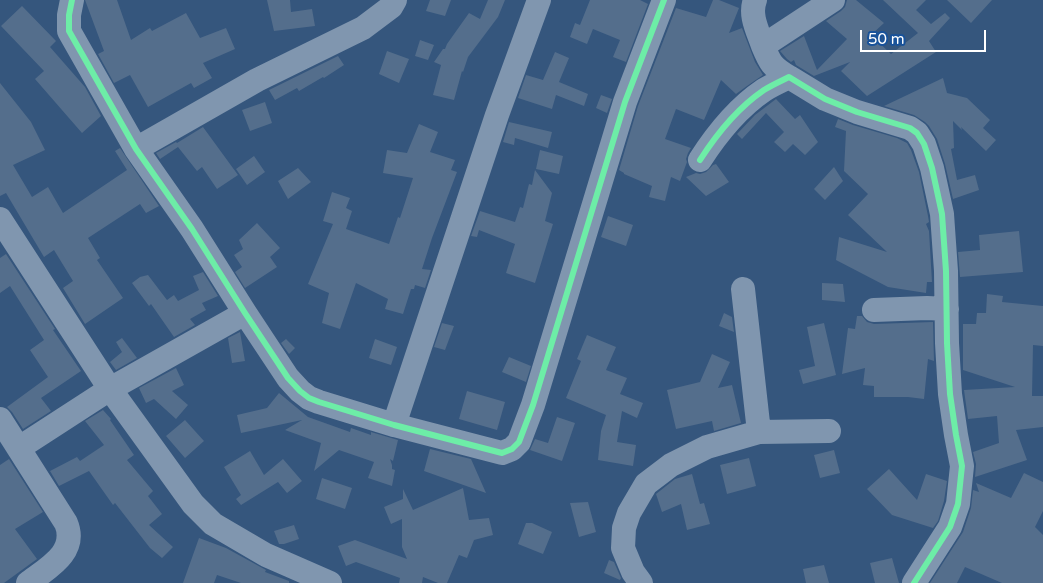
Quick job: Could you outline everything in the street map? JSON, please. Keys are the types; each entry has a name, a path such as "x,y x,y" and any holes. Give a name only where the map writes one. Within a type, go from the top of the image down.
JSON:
{"street":[{"path":"72,0 69,15 69,31 136,149 192,229 288,378 300,391 309,398 319,402 394,425 502,453 512,449 520,442 534,406 625,102 664,0"},
{"path":"136,149 257,80 363,28 391,7 395,0"},
{"path":"394,425 497,115 539,0"},
{"path":"754,0 753,16 770,62 777,70 825,98 857,112 910,128 924,144 932,168 942,214 950,394 962,466 958,504 950,527 914,583"},
{"path":"763,46 833,0"},
{"path":"700,160 712,141 744,106 764,90 789,77"},
{"path":"0,219 110,389 193,504 213,524 266,555 330,583"},
{"path":"743,289 760,432"},
{"path":"874,310 947,309"},
{"path":"19,448 110,389 246,313"},
{"path":"0,419 66,522 69,530 69,542 65,552 57,561 28,583"},
{"path":"641,583 633,572 623,548 624,528 629,514 646,484 671,465 707,447 760,432 829,431"}],"building":[{"path":"85,0 117,0 131,40 150,28 152,31 186,13 200,38 226,28 235,49 203,63 212,78 194,88 191,83 148,107 130,75 114,83 98,54 104,51"},
{"path":"267,0 290,0 291,12 312,9 315,26 274,31"},
{"path":"430,0 451,0 445,16 426,11"},
{"path":"488,0 505,0 498,17 468,57 454,100 433,95 441,65 434,62 469,13 480,19"},
{"path":"590,0 640,0 648,4 626,62 613,57 620,40 593,29 587,44 570,37 575,23 580,25"},
{"path":"713,0 719,0 739,8 729,33 742,28 755,62 763,75 736,94 721,80 704,120 676,109 665,139 691,148 686,159 687,162 680,181 671,177 665,201 649,197 652,186 619,170 638,106 676,8 706,17"},
{"path":"847,0 856,0 884,23 871,35 891,54 918,33 883,0 926,0 916,10 931,24 945,13 950,18 929,41 936,52 867,96 841,71 850,62 814,76 796,65 794,60 791,62 780,51 804,36 817,70 847,39 826,21 845,7"},
{"path":"947,0 992,0 971,23"},
{"path":"22,6 56,41 50,47 85,87 101,116 82,133 35,79 44,71 1,26"},
{"path":"420,40 434,45 428,60 415,56"},
{"path":"387,51 409,59 399,83 379,74"},
{"path":"555,52 569,58 559,82 588,94 584,106 556,95 552,109 518,98 526,75 543,80"},
{"path":"338,56 344,65 299,91 297,88 275,100 269,90"},
{"path":"943,78 947,93 967,98 990,120 983,128 996,140 986,151 953,121 954,148 951,149 957,180 975,175 979,190 953,199 937,139 929,126 914,115 884,106"},
{"path":"0,83 31,122 45,150 13,165 32,197 48,187 63,213 127,170 115,151 120,148 159,206 146,213 140,204 88,238 100,258 97,260 123,298 85,324 63,288 73,281 54,250 44,257 6,193 0,196"},
{"path":"601,95 612,99 607,113 596,108"},
{"path":"776,99 795,119 800,115 818,142 805,155 793,144 785,152 774,142 784,132 766,113 742,139 737,134 755,115"},
{"path":"265,102 272,123 250,131 242,110"},
{"path":"838,119 897,138 907,143 911,150 919,172 929,222 926,224 929,231 932,282 927,282 926,293 888,287 836,260 839,237 887,252 848,215 868,194 844,171 846,131 835,127"},
{"path":"509,122 552,132 548,148 515,138 514,145 503,142"},
{"path":"419,124 438,132 430,152 455,160 451,170 457,172 422,269 431,270 425,288 415,285 414,289 411,289 403,314 385,309 388,299 356,283 340,329 322,323 329,293 308,284 333,224 323,221 332,192 350,198 346,208 352,211 346,229 389,244 413,178 383,173 387,150 407,153"},
{"path":"203,127 238,175 217,189 202,167 197,171 178,147 160,159 156,153"},
{"path":"540,150 563,156 559,174 536,169"},
{"path":"254,156 265,172 247,185 236,169"},
{"path":"716,164 729,182 706,196 686,177 706,172"},
{"path":"834,167 843,181 825,200 814,189"},
{"path":"298,168 311,182 288,199 278,181"},
{"path":"535,170 552,193 545,221 553,224 535,283 506,273 515,244 479,230 477,237 471,236 480,211 515,222 520,207 523,208 529,184 532,185"},
{"path":"608,216 633,225 626,246 601,237"},
{"path":"257,223 280,248 270,257 277,267 245,288 235,272 242,267 234,255 243,249 239,240"},
{"path":"1019,231 1023,272 960,277 958,252 980,250 979,235"},
{"path":"6,254 81,371 41,398 51,411 23,429 7,407 48,377 30,350 44,340 10,286 0,293 0,258"},
{"path":"203,272 218,296 202,303 206,310 190,319 195,325 174,337 151,304 149,306 132,283 140,277 148,275 167,300 174,295 178,301 199,290 193,276"},
{"path":"822,283 843,284 845,302 822,300"},
{"path":"987,294 1003,296 1002,302 1043,306 1043,346 1033,345 1032,396 1043,396 1043,427 1016,430 1027,460 975,477 976,464 973,452 999,443 997,416 968,419 964,390 1015,387 963,370 963,324 976,324 977,313 986,313"},
{"path":"724,313 732,317 734,332 719,326"},
{"path":"857,316 862,316 867,322 874,324 933,322 934,361 928,359 924,399 874,397 874,386 863,385 865,368 842,374 848,328 855,329"},
{"path":"442,323 454,326 445,350 434,347"},
{"path":"824,323 836,375 803,384 799,370 815,366 807,327"},
{"path":"240,332 245,361 232,363 228,338"},
{"path":"587,335 616,347 606,370 627,378 620,394 643,403 637,418 622,411 617,442 636,445 633,466 598,460 601,431 606,415 566,398 581,361 577,359"},
{"path":"122,338 137,358 116,370 110,362 122,352 116,342"},
{"path":"286,339 295,348 289,354 281,343"},
{"path":"375,339 397,347 391,365 369,358"},
{"path":"712,354 730,362 718,388 732,385 741,423 714,431 712,421 676,429 667,390 700,382"},
{"path":"509,357 531,366 526,382 502,372"},
{"path":"176,368 184,385 172,391 188,405 176,419 154,399 146,403 139,388"},
{"path":"467,391 505,402 497,430 459,419"},
{"path":"279,393 308,417 350,432 351,428 371,435 371,432 398,440 393,461 390,459 392,469 395,470 392,486 368,478 374,462 339,450 314,471 321,443 285,430 302,420 241,433 237,415 267,408"},
{"path":"103,410 134,455 127,460 153,491 148,496 162,514 149,525 173,547 162,558 150,548 115,503 113,505 89,471 59,486 50,471 77,457 80,461 104,445 85,421"},
{"path":"557,417 575,423 562,461 530,450 535,439 548,443"},
{"path":"185,420 204,441 185,458 166,436"},
{"path":"430,449 471,459 486,493 424,471"},
{"path":"834,450 840,473 820,478 814,455"},
{"path":"250,451 264,475 283,459 302,481 287,493 278,482 241,505 236,499 241,495 224,467"},
{"path":"749,458 756,486 727,494 720,465"},
{"path":"9,459 43,512 15,529 37,559 4,583 0,583 0,465"},
{"path":"889,469 917,500 926,474 947,481 944,501 938,521 933,528 892,515 867,489"},
{"path":"1024,473 1043,482 1043,511 1035,527 1043,535 1043,583 1002,583 965,567 957,583 930,583 963,532 971,508 973,490 979,492 976,483 1011,498"},
{"path":"692,474 700,504 704,503 710,524 687,530 681,504 662,512 656,494 675,479"},
{"path":"322,478 352,488 345,509 316,499"},
{"path":"463,488 469,520 489,518 493,535 474,540 467,558 459,555 447,583 438,583 423,577 422,583 399,583 400,578 356,562 346,566 338,546 355,540 407,559 402,547 402,519 391,524 384,507 403,499 403,489 413,510"},
{"path":"588,502 596,532 579,537 570,503"},
{"path":"526,523 532,523 552,532 543,554 518,544"},
{"path":"294,525 299,539 279,544 274,531"},
{"path":"199,538 226,548 266,570 265,572 289,581 289,583 241,583 217,575 214,583 183,583"},
{"path":"892,558 899,583 875,583 870,563"},
{"path":"609,560 614,562 621,578 620,580 604,573"},
{"path":"824,565 829,583 806,583 803,569"}],"cycle path":[{"path":"72,0 69,15 69,31 136,149 192,229 288,378 300,391 309,398 319,402 394,425 502,453 512,449 519,442 533,405 625,102 664,0"},
{"path":"700,160 713,141 737,113 764,90 789,77 825,99 857,112 910,128 917,133 924,144 932,168 942,214 950,394 962,466 958,504 950,527 914,583"}]}
